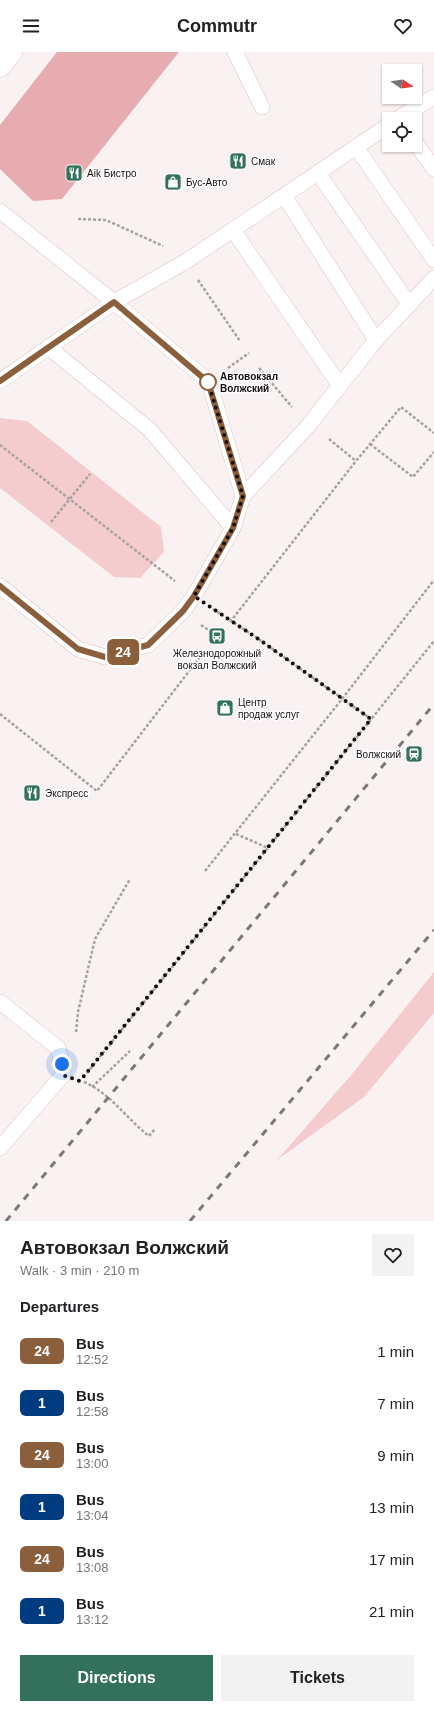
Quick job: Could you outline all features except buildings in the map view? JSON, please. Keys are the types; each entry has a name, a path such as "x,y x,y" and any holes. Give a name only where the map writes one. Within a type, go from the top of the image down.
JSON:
{"street":[{"path":"0,66 11,52"}],"lane":[{"path":"236,52 262,107"},
{"path":"409,112 434,97"},
{"path":"0,381 114,302 185,262 285,197 382,129"},
{"path":"356,147 434,260"},
{"path":"422,152 434,169"},
{"path":"318,173 409,304"},
{"path":"285,197 376,340"},
{"path":"0,211 114,302 208,382 243,496"},
{"path":"233,230 340,386"},
{"path":"0,586 78,649 105,657 148,645 183,611 194,596 233,528 243,496 308,426 376,340 434,278"},
{"path":"48,347 150,430 233,528"},
{"path":"0,1002 58,1048 62,1064 62,1075 0,1148"}],"path":[{"path":"230,622 370,444 401,407 434,432"},
{"path":"370,444 413,477 434,452"},
{"path":"0,445 194,596 230,622 257,638 371,719"},
{"path":"51,522 90,474"},
{"path":"205,871 236,834 434,580"},
{"path":"80,1081 434,641"},
{"path":"0,714 97,791 203,653"},
{"path":"236,834 268,848"},
{"path":"76,1034 78,1012 95,939 130,879"},
{"path":"92,1087 130,1051"},
{"path":"62,1075 80,1081 107,1097 136,1126 149,1136 155,1129"}],"shaded area":[{"path":"57,52 179,52 62,199 33,201 0,169 0,125"},
{"path":"0,418 27,421 161,527 164,552 140,578 114,577 0,488"},
{"path":"434,972 434,1013 364,1097 277,1160 352,1074"}],"railway":[{"path":"6,1221 434,704"},
{"path":"190,1221 434,930"}],"bus line":[{"name":"24","path":"0,381 114,302 208,382 243,496 233,528 194,596 183,611 148,645 105,657 78,649 0,586"}],"place":[{"name":"Смак","path":"238,161"},
{"name":"Aik Бистро","path":"74,173"},
{"name":"Бус-Авто","path":"173,182"},
{"name":"Автовокзал Волжский","path":"208,382"},
{"name":"Железнодорожный вокзал Волжский","path":"217,636"},
{"name":"Центр продаж услуг","path":"225,708"},
{"name":"Волжский","path":"414,754"},
{"name":"Экспресс","path":"32,793"}],"route":[{"path":"62,1064 62,1075 80,1081 371,719 257,638 230,622 194,596 233,528 243,496 208,382"}]}
